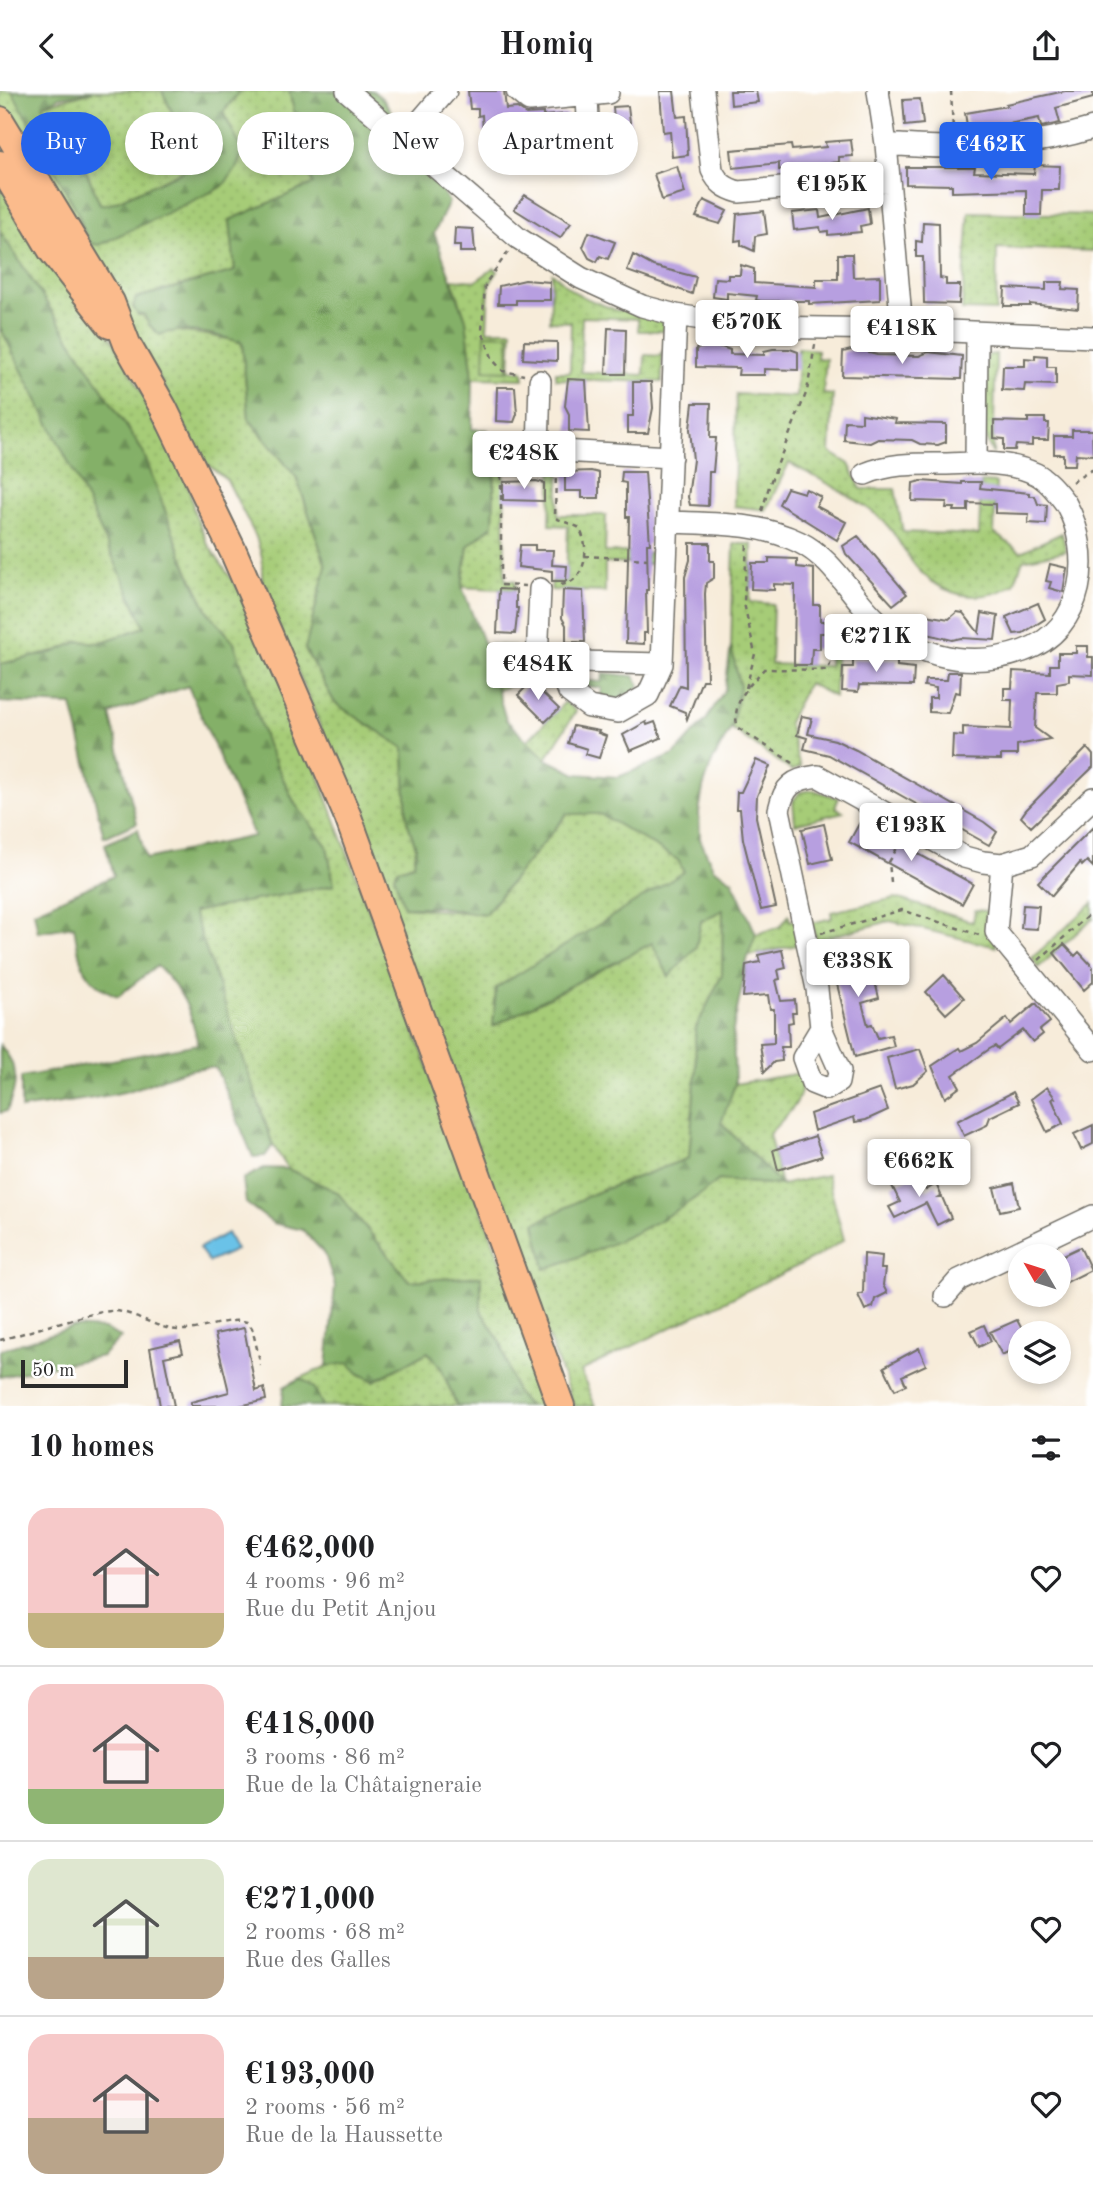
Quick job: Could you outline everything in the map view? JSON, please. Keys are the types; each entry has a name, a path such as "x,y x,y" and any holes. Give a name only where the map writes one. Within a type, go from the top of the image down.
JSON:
{"main road":[{"path":"0,120 111,303 127,344 164,409 234,553 348,817 561,1406"},
{"path":"0,164 66,270 127,344"}],"street":[{"path":"347,91 371,112"},
{"path":"428,112 446,91"},
{"path":"517,91 529,101 608,93"},
{"path":"703,91 712,170 717,181 727,188 738,192 858,181 888,182"},
{"path":"878,91 886,144 902,329"},
{"path":"587,96 588,112"},
{"path":"886,144 954,148 1021,144 1093,128"},
{"path":"444,175 518,239 546,258 613,294 676,315 754,327 902,329 1093,337"},
{"path":"558,664 569,692 589,707 618,712 648,695 662,664 676,315"},
{"path":"976,463 977,334"},
{"path":"540,381 547,455"},
{"path":"505,449 547,455 671,457"},
{"path":"669,522 753,527 800,542 822,558 866,610 890,631 916,647 942,657 971,661 1026,651 1056,631 1079,602 1087,570 1078,520 1058,492 1038,475 1009,465 976,463 887,465 865,474"},
{"path":"545,587 537,661 558,664 662,664"},
{"path":"821,1028 817,989 779,810 783,792 793,781 818,776 964,857 1002,864 1032,855 1062,830 1093,798"},
{"path":"1002,864 996,932 1093,1050"},
{"path":"945,1296 958,1280 1093,1216"}],"path":[{"path":"951,91 954,148"},
{"path":"518,239 485,284 482,331 493,360 503,371 540,381"},
{"path":"798,767 738,728 736,710 746,689 755,655 744,593 753,527 807,391 819,329"},
{"path":"505,449 500,468 501,585 566,585 574,581 583,568 581,531 573,524 557,520 554,515 547,455"},
{"path":"1058,492 1093,469"},
{"path":"584,556 653,559"},
{"path":"746,689 764,669 828,670 834,652 866,610"},
{"path":"891,882 889,862 910,826"},
{"path":"805,936 902,910 1002,942"},
{"path":"1033,965 1093,911"},
{"path":"0,1340 113,1311 136,1315 170,1330 187,1331 236,1320 247,1322 252,1328 261,1365"}],"green space":[{"path":"0,91 12,91 23,112 21,112 21,145 0,111"},
{"path":"12,91 94,91 60,97 43,105 46,112 23,112"},
{"path":"94,91 162,91 172,112 125,112 125,175 175,175 110,204 100,204 88,175 111,175 111,112 46,112 43,105"},
{"path":"162,91 240,91 223,112 172,112"},
{"path":"240,91 289,91 294,112 237,112 237,140 223,112"},
{"path":"289,91 373,91 384,100 392,112 368,112 368,175 432,175 449,202 434,233 466,320 473,378 472,429 488,430 489,457 495,458 493,525 468,546 462,587 484,645 506,720 546,759 576,774 618,777 674,755 706,720 725,689 731,646 740,687 731,728 711,764 699,812 700,839 713,868 732,880 756,934 748,956 733,1030 735,1084 721,1123 782,1185 719,1180 658,1221 591,1252 545,1269 535,1223 592,1194 689,1158 696,1069 695,1030 722,975 723,910 701,921 696,947 669,977 652,943 493,1026 496,988 684,872 678,860 600,814 567,814 485,914 439,907 404,907 394,876 398,869 414,864 416,847 407,821 404,748 335,703 305,649 326,566 297,478 249,419 242,343 190,331 160,335 149,325 144,315 138,315 133,307 136,298 235,271 230,220 313,184 311,175 354,175 354,112 294,112"},
{"path":"223,112 237,140 237,167 222,187 99,245 88,243 78,213 57,175 88,175 100,204 110,204 175,175 223,175"},
{"path":"237,155 237,175 311,175 313,184 230,220 235,271 136,298 149,325 242,343 249,419 297,478 326,566 305,650 335,703 404,748 407,821 416,847 414,864 398,869 404,907 485,914 567,814 600,814 678,860 685,872 496,988 494,1026 652,943 669,976 696,947 701,921 723,909 722,975 695,1030 696,1069 689,1158 592,1194 545,1268 591,1252 658,1221 719,1180 781,1185 827,1175 844,1240 812,1259 581,1371 595,1406 574,1406 316,715 262,585 262,557 256,537 227,480 204,461 124,313 39,175 57,175 78,213 82,230 196,175 223,175 223,162"},
{"path":"0,174 116,345 185,471 194,511 207,543 247,602 283,681 555,1406 528,1406 516,1393 501,1343 481,1311 481,1277 409,1281 337,1192 288,1169 273,1145 192,912 334,885 327,846 295,804 267,745 234,642 209,613 187,569 143,452 0,231"},
{"path":"969,212 1093,215 1093,251 997,248 996,311 962,310"},
{"path":"0,231 143,452 187,569 209,613 234,642 267,745 295,804 327,846 334,885 193,912 273,1145 265,1156 253,1157 216,1068 193,1069 115,1094 21,1109 21,1077 198,1044 185,1001 157,966 118,996 90,977 81,960 74,926 38,932 34,911 114,876 105,844 138,829 146,859 254,836 188,686 110,714 137,823 104,837 72,705 0,702 0,664 55,652 79,641 99,643 145,627 75,475 0,327"},
{"path":"494,268 498,271 489,285 487,330 512,330 510,370 523,371 524,379 473,378 466,320 452,279 476,281"},
{"path":"552,273 569,288 592,301 618,311 625,308 662,321 666,331 638,331 638,319 582,317 581,372 644,375 645,355 660,356 662,351 662,382 556,379 556,372 570,372 571,322 550,321"},
{"path":"0,327 76,475 145,627 99,643 79,641 55,652 0,664"},
{"path":"485,334 509,335 508,371 484,370"},
{"path":"798,348 817,350 817,358 826,359 823,394 833,395 830,452 849,464 861,489 895,489 903,532 979,535 981,482 996,483 994,533 1021,552 1062,533 1066,551 1023,560 1014,584 1002,590 978,596 966,595 942,588 931,581 910,558 890,528 868,508 789,463 766,510 734,506 736,394 796,397"},
{"path":"996,354 993,454 985,437 986,362 988,355"},
{"path":"552,459 560,459 558,515 606,515 605,552 658,553 659,564 605,563 605,592 551,590 552,581 566,581 568,526 550,525"},
{"path":"495,469 504,469 505,580 515,581 516,590 462,587 468,546 493,525"},
{"path":"734,544 752,544 750,602 773,604 771,664 829,666 830,652 836,651 835,697 808,683 788,722 800,767 792,771 731,728 740,687 731,646"},
{"path":"484,645 514,646 514,666 533,667 543,674 497,690"},
{"path":"603,673 634,676 640,685 627,697 612,701 600,700 602,688 578,685 578,680 602,682"},
{"path":"565,702 576,711 546,759 527,741"},
{"path":"813,790 839,798 835,807 843,812 795,824 793,801 800,792"},
{"path":"896,898 973,922 975,910 987,911 985,920 991,921 996,947 890,921 816,940 812,923 832,918 831,912"},
{"path":"1093,903 1093,918 1038,968 1032,958"},
{"path":"789,915 790,921 796,920 801,944 748,956 756,934 780,927"},
{"path":"0,1045 14,1069 15,1084 7,1111 0,1113"},
{"path":"801,1073 798,1100 769,1134 781,1185 721,1123 735,1084"},
{"path":"264,1168 288,1169 337,1192 409,1281 481,1276 481,1311 501,1343 516,1393 528,1406 457,1406 441,1368 428,1352 374,1381 358,1373 349,1363 327,1366 335,1286 325,1254 303,1230 273,1223 246,1203 243,1179"},
{"path":"73,1327 104,1329 121,1337 102,1356 0,1377 0,1350"},
{"path":"428,1352 441,1368 457,1406 323,1406 314,1388 301,1378 327,1366 349,1362 358,1373 374,1381"},
{"path":"301,1378 314,1388 323,1406 282,1406 284,1387"}],"water":[{"path":"227,1233 236,1250 209,1262 199,1248"}],"building":[{"path":"468,91 504,91 506,109 517,108 523,112 478,112 478,109 470,109"},
{"path":"660,91 674,91 677,117 686,116 688,155 672,157 670,131 663,132"},
{"path":"730,91 756,91 758,102 731,105"},
{"path":"1065,91 1093,91 1093,98 1056,108 1060,123 1041,127 1039,118 968,132 965,113 1007,106 1006,104"},
{"path":"920,99 923,124 905,126 903,100"},
{"path":"628,106 629,112 613,112 613,107"},
{"path":"851,140 853,156 839,157 839,162 779,170 779,163 733,168 731,150 791,145 792,150 826,147 825,142"},
{"path":"1035,165 1060,166 1059,190 1042,190 1041,215 1026,215 1026,190 952,192 952,185 906,184 906,167 975,167 974,172 1034,174"},
{"path":"677,166 685,193 662,200 654,174"},
{"path":"525,195 571,223 560,238 514,209"},
{"path":"704,200 727,211 720,224 696,217"},
{"path":"868,208 870,224 860,226 861,232 828,235 828,231 821,232 820,227 794,230 792,213 819,210 820,218"},
{"path":"764,211 767,234 755,236 754,251 741,245 741,240 735,241 737,214"},
{"path":"923,222 939,223 940,278 946,279 946,285 960,285 959,304 924,303 923,257 916,257 916,241 922,242"},
{"path":"455,228 473,229 475,252 460,252 460,246 454,246"},
{"path":"589,232 615,242 608,259 600,256 597,262 589,258 583,247"},
{"path":"838,254 852,254 853,277 880,276 880,300 809,304 809,301 761,301 756,300 757,296 727,293 727,299 713,297 715,278 728,279 728,275 740,275 741,265 754,269 754,283 816,287 816,279 838,279"},
{"path":"633,255 653,266 696,277 692,294 627,271"},
{"path":"525,280 550,282 550,300 516,300 516,304 498,304 499,286"},
{"path":"1046,282 1063,282 1062,289 1079,290 1078,309 1030,304 1004,306 1005,288 1046,290"},
{"path":"608,328 626,329 625,374 606,374"},
{"path":"524,341 557,342 557,361 523,359"},
{"path":"722,347 730,350 730,354 764,355 764,351 790,349 798,352 798,370 764,369 764,375 738,375 739,368 696,367 696,349"},
{"path":"869,350 869,353 877,355 919,356 928,352 962,356 961,379 842,376 843,352"},
{"path":"1035,355 1047,356 1047,367 1056,367 1056,385 1025,384 1024,391 1002,390 1003,366 1025,366 1025,358 1035,359"},
{"path":"568,379 586,380 589,432 569,431 569,414 565,406"},
{"path":"633,382 651,382 653,408 648,433 628,433 628,416 633,416"},
{"path":"497,387 515,387 517,414 514,422 496,421"},
{"path":"693,403 711,403 710,438 716,438 713,472 709,472 708,506 690,505 688,497 693,460 690,429"},
{"path":"862,414 896,419 895,423 946,424 946,442 938,445 920,444 912,440 878,439 870,443 844,440 845,421 862,422"},
{"path":"1028,418 1045,418 1045,423 1049,423 1048,440 1032,440 1032,446 1016,445 1015,450 1004,450 1004,439 994,438 994,421 1028,422"},
{"path":"1072,430 1092,430 1093,455 1076,454 1075,465 1063,465 1063,454 1054,454 1054,436 1072,436"},
{"path":"565,472 599,473 599,498 582,498 582,491 565,491"},
{"path":"622,472 645,472 650,544 647,544 647,633 644,633 644,644 626,643 629,517 626,517 626,483 621,482"},
{"path":"921,481 962,484 981,482 980,488 1029,493 1029,496 1035,496 1038,504 1047,505 1046,524 1028,523 1029,514 995,513 995,504 968,503 968,511 954,511 955,508 946,508 947,502 912,501 913,483"},
{"path":"503,482 544,483 544,501 503,500"},
{"path":"787,488 804,493 806,489 821,497 816,506 846,522 837,540 779,504"},
{"path":"858,536 907,594 893,605 846,554 843,546"},
{"path":"690,543 710,543 714,578 706,583 705,594 707,680 702,680 687,719 685,712 670,706 680,685 686,687 685,577 690,560"},
{"path":"520,545 535,545 535,550 553,550 552,565 567,566 566,581 552,581 552,571 518,567"},
{"path":"769,558 797,559 797,567 814,569 814,605 820,605 820,621 825,621 825,633 820,633 820,649 812,649 811,665 794,665 795,585 774,584 774,590 751,589 752,563 769,563"},
{"path":"1050,564 1067,568 1063,592 1049,588 1051,582 1046,581"},
{"path":"499,589 516,590 518,608 515,634 497,633"},
{"path":"563,590 583,591 585,642 566,642 566,625 562,618"},
{"path":"1038,603 1045,619 1023,633 1014,634 1006,617"},
{"path":"957,612 963,613 979,633 982,613 998,616 995,640 952,640 927,634 925,615 949,619"},
{"path":"1076,646 1088,646 1088,657 1093,657 1093,675 1069,674 1069,681 1057,683 1057,693 1037,693 1035,728 1050,739 1017,745 1017,755 1001,755 1001,760 952,759 953,735 963,736 963,727 1011,729 1012,700 1004,700 1004,688 1012,688 1013,671 1050,673 1050,665 1058,665 1058,653 1076,653"},
{"path":"853,659 897,660 897,666 914,668 913,686 859,685 858,692 842,691 843,667 853,667"},
{"path":"948,672 961,672 960,693 955,692 948,713 929,712 929,698 936,698 936,688 924,686 925,680 947,680"},
{"path":"531,682 559,709 545,722 518,695"},
{"path":"802,716 812,718 808,734 835,740 856,750 984,822 997,832 989,845 829,755 804,749 807,738 797,735"},
{"path":"646,722 647,725 655,722 661,738 630,751 623,735"},
{"path":"573,726 599,731 598,733 606,736 599,758 585,754 587,749 568,743"},
{"path":"1087,748 1093,755 1093,767 1031,827 1021,817"},
{"path":"756,760 770,766 757,796 756,817 776,907 761,910 743,839 740,809 736,809 737,792 741,792"},
{"path":"860,822 973,884 962,904 849,842"},
{"path":"824,824 832,859 810,864 802,829"},
{"path":"1093,827 1093,867 1087,861 1082,866 1080,863 1052,896 1038,882"},
{"path":"1023,905 1039,906 1037,929 1021,928"},
{"path":"849,944 852,957 869,957 879,998 862,1003 868,1025 872,1024 878,1038 891,1035 894,1046 855,1057 831,960 834,959 831,948"},
{"path":"1064,944 1075,956 1079,952 1093,967 1093,982 1084,990 1054,953"},
{"path":"782,950 786,968 778,970 780,979 776,980 781,1001 795,1000 796,1013 792,1013 793,1022 788,1023 789,1047 781,1047 782,1061 774,1062 764,1072 760,1044 774,1043 774,1009 770,1009 768,995 743,997 746,965 760,962 758,955"},
{"path":"944,975 964,998 946,1014 926,992"},
{"path":"1036,1003 1050,1022 1040,1030 1043,1034 1033,1042 1023,1030 998,1049 995,1046 988,1050 953,1075 960,1087 945,1098 932,1066 959,1048 961,1051 977,1043 1007,1018 1011,1024"},
{"path":"920,1049 928,1071 913,1084 895,1089 887,1058"},
{"path":"1047,1087 1055,1098 1052,1099 1063,1124 1047,1132 1031,1099"},
{"path":"880,1089 888,1110 866,1120 855,1122 854,1117 814,1131 810,1114"},
{"path":"1013,1092 1019,1103 990,1117 987,1125 964,1136 957,1121"},
{"path":"1093,1125 1093,1144 1081,1150 1074,1134"},
{"path":"815,1136 822,1156 778,1170 773,1150"},
{"path":"939,1144 944,1153 906,1172 901,1162"},
{"path":"918,1173 926,1190 936,1184 941,1195 938,1197 942,1197 951,1218 937,1225 926,1203 895,1218 889,1207 900,1202 892,1186"},
{"path":"1014,1183 1019,1207 1000,1211 994,1188"},
{"path":"1080,1247 1091,1270 1071,1280 1071,1251"},
{"path":"864,1254 882,1256 881,1269 885,1269 883,1285 887,1293 875,1299 873,1307 865,1310 858,1295 863,1293"},
{"path":"1008,1324 1008,1352 1002,1355 990,1332"},
{"path":"984,1325 991,1341 979,1347 971,1331"},
{"path":"244,1328 256,1391 264,1388 266,1400 239,1406 191,1406 191,1402 229,1392 215,1334"},
{"path":"180,1341 183,1353 164,1357 174,1406 160,1406 150,1348"},
{"path":"919,1348 926,1365 902,1376 906,1385 895,1390 884,1367"}]}
